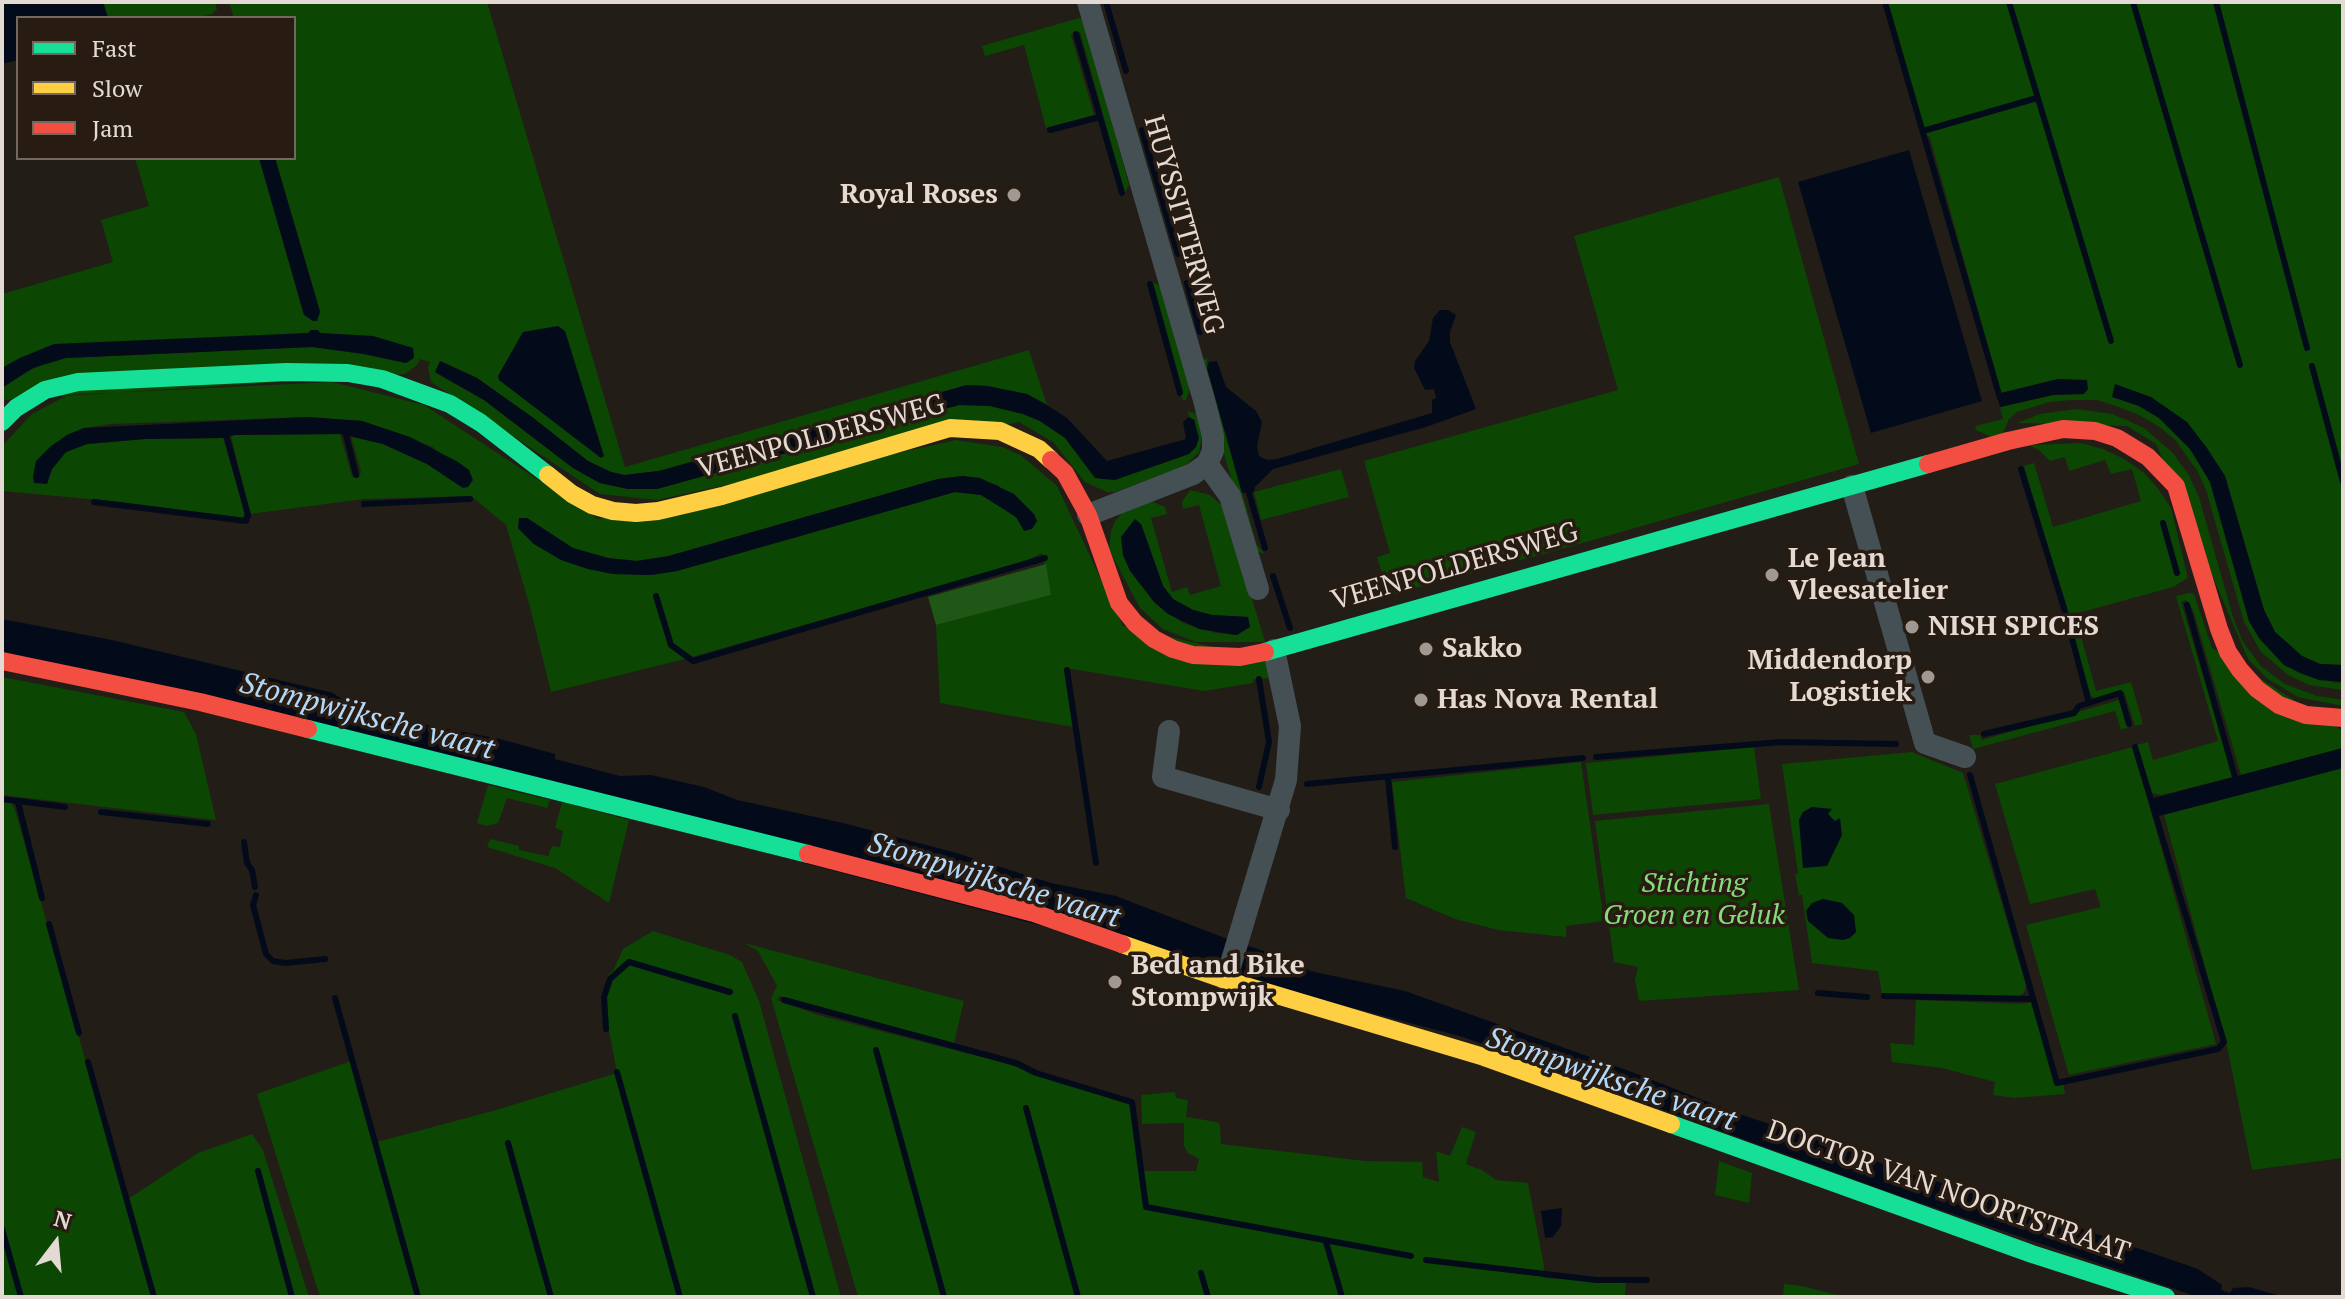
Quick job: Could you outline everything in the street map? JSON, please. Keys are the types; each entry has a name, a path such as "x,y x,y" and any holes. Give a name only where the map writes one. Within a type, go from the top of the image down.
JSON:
{"street":[{"name":"HUYSSITTERWEG","path":"1088,2 1210,424 1213,451 1207,464"},
{"name":"VEENPOLDERSWEG","path":"2,422 16,408 45,390 78,382 286,372 348,373 382,379 450,404 481,423 572,494 592,505 636,513 722,496 950,428 1000,431 1039,449 1065,473 1088,515 1119,603 1135,623 1154,639 1173,649 1193,655 1240,657 1274,650 2039,433 2095,431 2117,438 2148,457 2176,486 2219,629 2228,652 2240,670 2257,689 2279,705 2306,715 2343,718"},
{"path":"1088,515 1193,474 1207,464 1230,496 1258,589"},
{"path":"1852,486 1925,743 1965,757"},
{"path":"1228,975 1286,780 1290,726 1274,650"},
{"name":"DOCTOR VAN NOORTSTRAAT","path":"2,661 200,702 949,889 1034,913 1484,1057 2032,1254 2166,1297"},
{"path":"1169,731 1163,777 1279,810"}],"green space":[{"path":"103,2 215,2 217,9 204,16 107,16"},
{"path":"229,2 487,2 625,467 1029,350 1047,405 1027,394 967,385 659,471 624,475 588,461 477,378 440,361 436,373 484,400 573,468 600,483 628,489 657,489 959,405 990,406 1040,421 1065,438 1103,479 1115,479 1189,454 1195,420 1189,417 1188,411 1197,414 1203,432 1199,452 1185,466 1115,492 1107,492 1085,482 1053,442 1019,422 657,500 600,494 431,382 430,362 420,359 405,374 2,400 2,388 14,378 47,362 66,358 312,347 406,363 413,348 373,337 311,330 308,333 20,358 2,368 2,294 113,262 101,220 149,206 136,160 260,160 304,314 320,311 276,160 296,160 296,16 233,16"},
{"path":"1885,2 2343,2 2343,665 2320,664 2302,656 2275,632 2264,610 2225,476 2187,422 2113,397 2139,406 2159,418 2190,449 2200,464 2210,482 2249,621 2259,638 2284,665 2335,683 2343,682 2343,690 2309,685 2288,675 2261,652 2244,622 2198,472 2176,441 2161,428 2139,415 2097,400 2071,400 2049,402 2017,412 2009,419 2003,433 1991,437 1976,430 1975,426 2003,419 2000,407 2053,395 2084,394 2058,379 2001,393 1930,138 1923,131"},
{"path":"1079,18 1084,20 1129,185 1125,193 1080,32 1071,35 1094,115 1046,128 1024,45 985,56 982,46"},
{"path":"1779,177 1859,464 1389,595 1377,557 1390,553 1364,461 1618,390 1574,236"},
{"path":"1153,282 1164,288 1190,389 1186,400 1181,396 1183,391"},
{"path":"1207,358 1207,369 1257,545 1265,554 1252,550 1199,368"},
{"path":"332,382 424,405 598,519 956,440 1002,447 1022,456 1057,486 1123,626 1269,660 1275,678 1253,679 1253,683 1204,691 1066,668 1073,727 940,703 936,625 1051,595 1042,553 1026,561 925,591 681,660 551,692 506,525 471,496 364,499 250,514 231,436 340,434 352,476 358,478 361,472 351,436 383,444 427,464 463,488 433,447 362,421 307,417 111,424 84,428 50,447 52,469 66,452 87,444 145,439 223,438 245,512 243,518 2,491 2,446 32,414 68,395","holes":["963,476 998,485 1032,529 981,495 955,492 677,571 651,575 613,574 562,560 534,544 518,528 527,518 572,548 608,558 637,561 668,556 938,479"]},
{"path":"2077,409 2112,414 2129,421 2144,428 2172,452 2189,475 2199,497 2243,642 2261,666 2285,684 2317,696 2343,700 2343,706 2298,697 2268,679 2248,659 2156,444 2127,426 2017,423 2040,414"},
{"path":"2081,443 2124,459 2157,487 2171,508 2188,578 2173,587 2075,614 2096,691 2131,682 2143,724 2135,726 2124,692 2091,696 2024,466 2034,463 2053,527 2141,501 2132,469 2111,474 2105,460 2069,471 2065,457 2050,461 2029,445"},
{"path":"1341,469 1349,497 1261,520 1254,492"},
{"path":"1190,490 1210,495 1225,508 1265,642 1196,642 1163,629 1140,608 1109,550 1115,521 1121,514 1148,500 1165,507 1167,514 1151,518 1172,592 1187,587 1190,595 1221,586 1199,505 1183,509 1182,502","holes":["1141,524 1163,586 1173,599 1193,610 1212,615 1248,617 1237,635 1216,633 1183,623 1154,602"]},
{"path":"1046,564 1051,595 936,625 928,597"},
{"path":"2194,594 2212,648 2343,731 2343,748 2241,775 2193,610 2186,600 2181,602 2233,777 2162,795 2152,793 2137,745 2148,742 2153,760 2218,741 2176,596"},
{"path":"2,677 184,712 196,734 216,820 2,795"},
{"path":"2119,700 2129,727 2121,730 2115,711 1973,749 1969,735 1980,735 1982,740"},
{"path":"1754,747 1761,799 1593,815 1586,763"},
{"path":"2133,747 2216,1044 2069,1075 2026,925 2101,907 2095,889 2030,904 1995,784"},
{"path":"1912,752 1963,773 2026,985 2024,993 2018,998 1882,994 1878,971 1812,963 1802,895 1799,895 1795,874 1798,873 1782,764"},
{"path":"1581,762 1604,921 1566,926 1566,937 1498,930 1455,919 1406,898 1392,782"},
{"path":"2343,768 2343,1158 2252,1170 2228,1051 2164,815"},
{"path":"488,785 550,800 547,808 507,798 498,823 486,826 477,823"},
{"path":"2,802 12,803 16,813 152,1297 2,1297"},
{"path":"562,802 629,820 609,903 555,868 487,847 490,839 548,856 552,846 560,847 563,831 555,828"},
{"name":"Stichting Groen en Geluk","path":"1769,804 1799,990 1639,1001 1635,980 1638,967 1614,962 1595,821"},
{"path":"653,931 730,955 742,962 759,1001 841,1297 320,1297 257,1094 351,1061 377,1142 617,1073 604,1004 609,974 623,949"},
{"path":"744,943 964,1001 954,1043 780,996 777,1000 818,1015 1005,1063 1130,1105 1139,1171 1196,1171 1199,1159 1188,1153 1184,1146 1184,1123 1142,1124 1141,1095 1175,1092 1176,1098 1188,1100 1186,1117 1220,1125 1221,1144 1365,1161 1422,1162 1423,1177 1439,1182 1436,1151 1450,1156 1462,1127 1476,1132 1466,1164 1496,1180 1528,1183 1544,1266 1543,1278 1626,1282 1625,1297 858,1297 771,998 777,986 758,951"},
{"path":"1916,1000 2033,1002 2054,1084 2063,1083 2065,1094 2014,1098 1993,1095 1995,1082 1942,1068 1892,1062 1890,1043 1914,1045"},
{"path":"252,1134 263,1150 309,1297 156,1297 128,1199 198,1153"},
{"path":"1719,1161 1752,1173 1749,1203 1715,1195"},
{"path":"1784,1284 1802,1286 1845,1297 1783,1297"}],"water":[{"path":"2,2 103,2 107,16 16,16 16,60 2,64"},
{"path":"1909,150 1982,401 1871,433 1798,182"},
{"path":"260,160 276,160 320,312 317,321 304,315"},
{"path":"1440,310 1456,315 1450,342 1476,409 1426,427 1273,469 1255,487 1254,492 1242,493 1207,368 1209,362 1217,361 1226,387 1256,411 1262,422 1257,446 1259,456 1267,460 1277,459 1432,413 1432,400 1436,398 1434,389 1425,390 1414,368 1415,361 1429,341 1433,318"},
{"path":"558,326 565,331 604,456 601,458 499,380 498,376 523,332"},
{"path":"311,330 373,336 413,348 414,358 406,363 312,347 66,358 33,368 2,388 2,368 54,344 308,333"},
{"path":"440,361 477,378 588,461 624,475 659,471 967,385 1027,394 1067,418 1107,461 1186,439 1183,422 1189,417 1194,420 1199,438 1189,454 1115,480 1095,478 1065,438 1040,421 990,406 959,405 657,489 628,489 600,483 573,468 484,400 435,372"},
{"path":"2058,379 2087,380 2088,389 2084,394 2053,395 2000,407 1997,394"},
{"path":"2115,384 2151,397 2187,422 2207,448 2225,476 2264,610 2275,632 2302,656 2320,664 2343,665 2343,682 2319,680 2284,665 2259,638 2249,621 2210,482 2190,449 2159,418 2139,406 2112,397"},
{"path":"307,417 362,421 410,437 458,462 469,470 473,480 463,488 427,464 383,444 340,434 235,435 87,444 66,452 52,469 47,484 34,483 36,461 67,435 84,428"},
{"path":"963,476 980,478 1014,494 1034,514 1037,521 1032,529 1024,531 1016,517 981,495 955,492 677,571 651,575 613,574 561,560 534,544 518,528 519,518 527,518 573,548 608,558 637,561 669,556 938,479"},
{"path":"1135,519 1141,524 1163,586 1173,599 1193,610 1212,615 1248,617 1250,627 1237,635 1199,629 1168,614 1154,602 1130,571 1123,555 1121,537"},
{"name":"Stompwijksche vaart","path":"2,619 112,640 333,693 350,705 401,720 500,739 555,754 555,759 620,776 651,775 704,787 737,800 843,823 953,852 1051,883 1116,896 1297,962 1310,971 1405,991 1898,1170 1996,1199 2198,1269 2222,1285 2221,1290 2230,1293 2233,1288 2249,1287 2284,1297 2198,1297 1897,1195 1463,1037 2,651"},
{"path":"2343,748 2343,768 2155,817 2150,799"},
{"path":"1812,807 1832,809 1828,814 1835,821 1840,818 1842,835 1827,866 1803,868 1799,820 1803,812"},
{"path":"1823,899 1842,903 1854,915 1856,932 1850,938 1828,938 1808,921 1806,911 1812,903"},
{"path":"1562,1208 1561,1226 1553,1237 1545,1238 1541,1211"}],"waterway":[{"path":"1106,2 1126,71"},
{"path":"1885,2 2000,398"},
{"path":"2009,2 2111,341"},
{"path":"2133,2 2240,365"},
{"path":"2216,2 2307,348"},
{"path":"1076,34 1122,193"},
{"path":"1923,131 2037,98"},
{"path":"1050,130 1100,117"},
{"path":"1142,130 1178,254"},
{"path":"1187,283 1200,332"},
{"path":"1150,284 1180,393"},
{"path":"2312,366 2343,482"},
{"path":"346,435 356,475"},
{"path":"94,502 246,521 248,515 227,438"},
{"path":"2021,469 2064,608 2089,703 2120,693 2129,724"},
{"path":"1249,493 1265,548"},
{"path":"364,504 470,499"},
{"path":"2163,523 2177,573"},
{"path":"656,596 671,645 693,661 1045,558"},
{"path":"1273,576 1290,628"},
{"path":"2187,605 2235,777"},
{"path":"1067,670 1096,863"},
{"path":"1259,679 1269,742 1259,787"},
{"path":"1984,734 2074,713 2079,706 2089,703"},
{"path":"1596,757 1781,742 1896,744"},
{"path":"1970,775 2057,1083 2218,1049 2224,1042 2135,747"},
{"path":"1307,784 1583,758"},
{"path":"1388,778 1395,847"},
{"path":"2,799 65,807"},
{"path":"18,802 42,898"},
{"path":"101,812 208,824"},
{"path":"244,842 255,887"},
{"path":"256,895 253,905 266,954 273,961 285,963 325,959"},
{"path":"49,924 79,1033"},
{"path":"606,1029 604,997 610,979 629,962 730,992"},
{"path":"1818,993 1867,997"},
{"path":"1884,996 2033,999"},
{"path":"335,998 418,1297"},
{"path":"784,1000 1016,1063 1036,1073 1132,1102 1146,1207 1411,1256"},
{"path":"735,1016 813,1297"},
{"path":"876,1050 944,1297"},
{"path":"88,1062 154,1297"},
{"path":"617,1072 680,1297"},
{"path":"1026,1108 1078,1297"},
{"path":"508,1143 551,1297"},
{"path":"258,1171 292,1297"},
{"path":"2,1229 21,1297"},
{"path":"1326,1242 1342,1297"},
{"path":"1426,1260 1596,1280 1647,1280"},
{"path":"1201,1273 1208,1297"}],"traffic: fast":[{"path":"2,422 16,408 45,390 78,382 286,372 348,373 382,379 450,404 481,423 548,475"},
{"path":"1265,652 1928,464"},
{"path":"308,729 808,854"},
{"path":"1671,1124 2032,1254 2166,1297"}],"traffic: slow":[{"path":"548,475 592,505 636,513 722,496 950,428 1000,431 1039,449 1051,460"},
{"path":"1122,944 1226,980 1484,1057 1671,1124"}],"traffic: jam":[{"path":"1928,464 2063,429 2095,431 2117,438 2148,457 2176,486 2219,629 2228,652 2240,670 2257,689 2279,705 2306,715 2343,718"},
{"path":"1051,460 1065,473 1088,515 1119,603 1135,623 1154,639 1193,655 1240,657 1265,652"},
{"path":"2,661 200,702 308,729"},
{"path":"808,854 1034,913 1122,944"}],"place":[{"name":"Royal Roses","path":"1014,195"},
{"name":"Le Jean Vleesatelier","path":"1772,575"},
{"name":"NISH SPICES","path":"1912,627"},
{"name":"Sakko","path":"1426,649"},
{"name":"Middendorp Logistiek","path":"1928,677"},
{"name":"Has Nova Rental","path":"1421,700"},
{"name":"Bed and Bike Stompwijk","path":"1115,982"}]}
